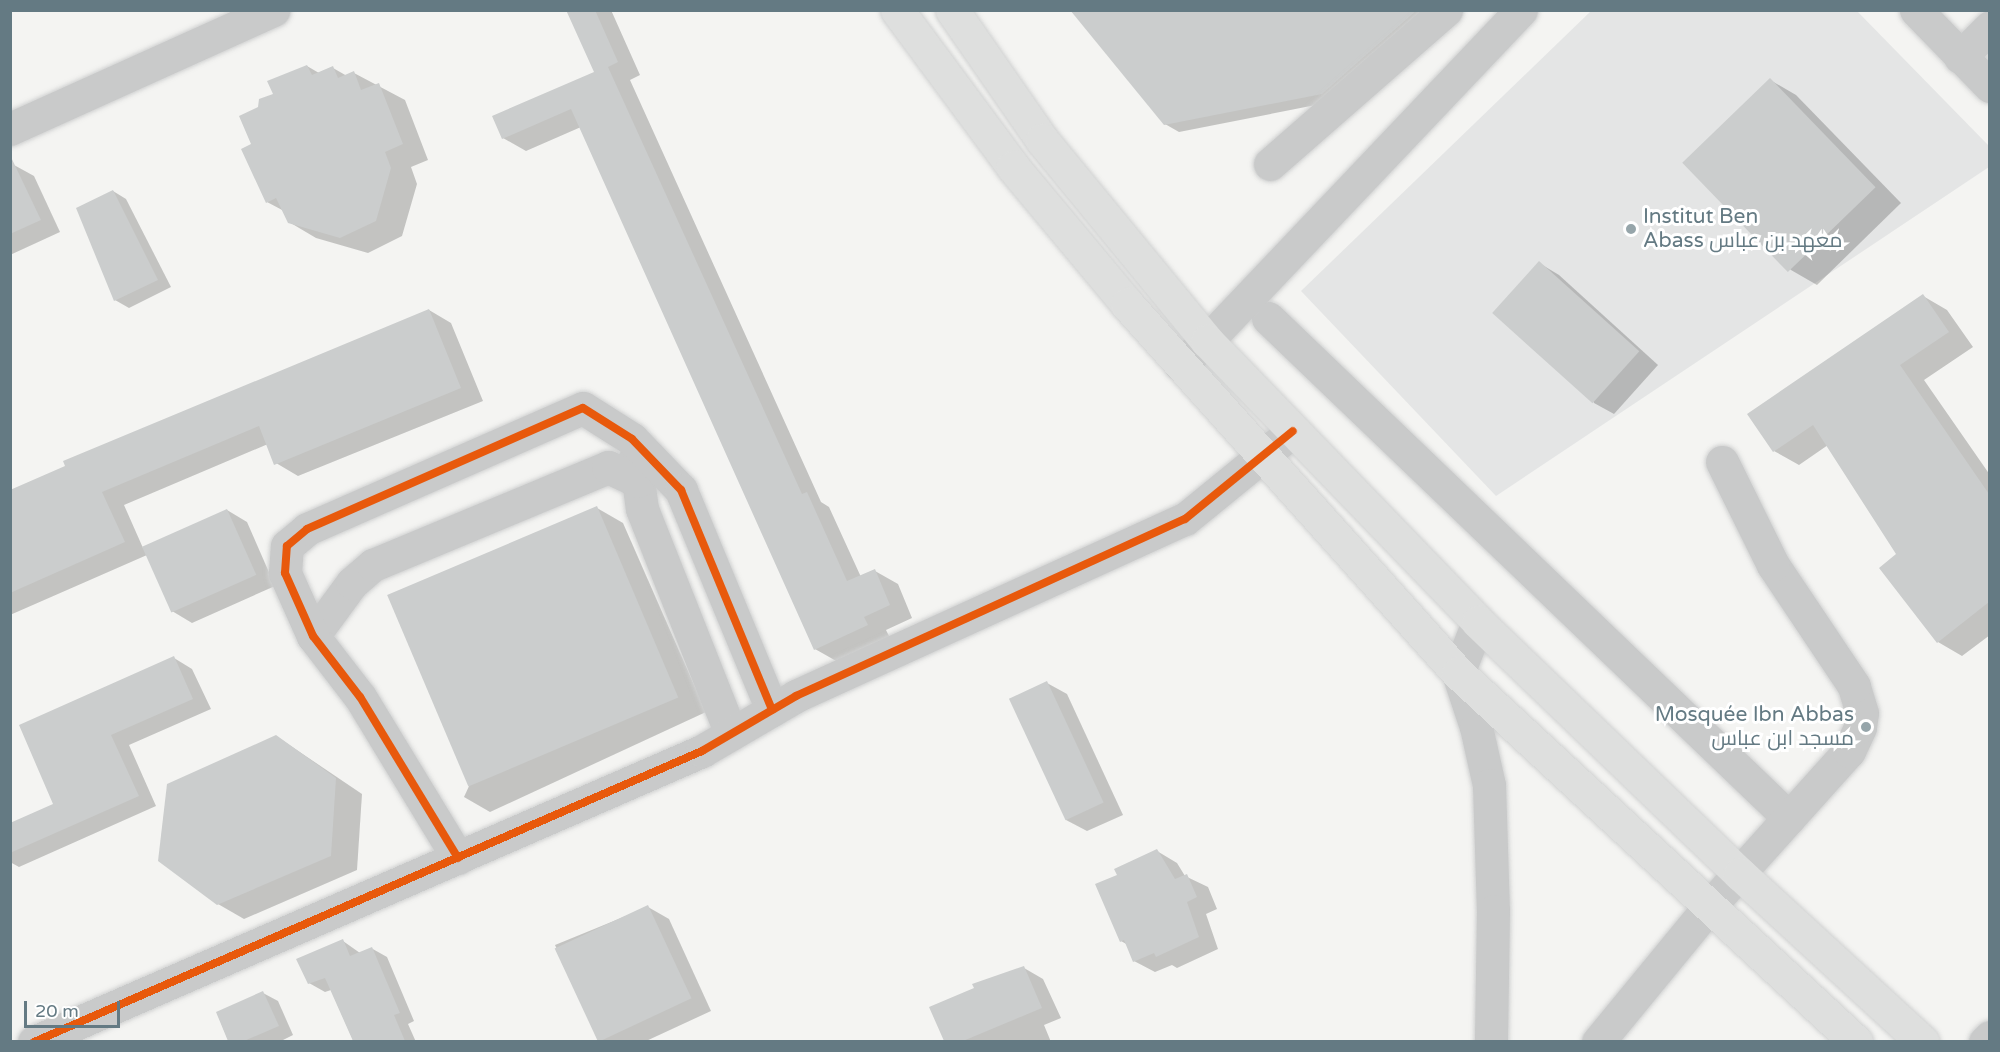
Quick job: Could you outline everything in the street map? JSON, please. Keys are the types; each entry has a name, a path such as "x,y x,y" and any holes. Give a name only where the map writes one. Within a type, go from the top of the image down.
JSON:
{"highway":[{"path":"897,10 1013,167 1180,364 1458,674 1708,908 1856,1041"},
{"path":"952,10 1042,140 1207,341 1478,622 1740,874 1923,1041"}],"street":[{"path":"10,129 273,10"},
{"path":"1270,164 1446,10"},
{"path":"1180,364 1207,341 1521,10"},
{"path":"1916,10 1989,86"},
{"path":"1960,57 1989,27"},
{"path":"1268,318 1789,818"},
{"path":"458,858 360,697 313,636 285,573 287,546 307,529 583,408 632,439 681,490 772,710"},
{"path":"34,1041 702,751 772,710 1185,519 1263,458 1293,431"},
{"path":"632,439 642,509 731,734"},
{"path":"1598,1041 1708,908 1856,740 1862,713 1859,699 1773,565 1722,462"},
{"path":"313,636 352,583 373,565 608,467 638,481"},
{"path":"1478,622 1458,674 1476,727 1489,785 1494,911 1491,1041"},
{"path":"1985,1041 1989,1037"}],"shaded area":[{"name":"Institut Ben Abass معهد بن عباس","path":"1591,11 1857,11 1989,146 1989,167 1496,496 1301,291"}],"building":[{"path":"566,10 595,10 618,62 608,67 802,494 807,492 847,581 875,569 890,605 864,617 868,625 814,650 571,109 502,139 492,116 594,72"},
{"path":"1070,10 1417,10 1322,94 1164,125"},
{"path":"307,65 312,75 333,66 338,78 354,71 361,90 379,83 403,144 385,152 391,168 376,221 340,238 288,223 276,198 266,203 241,149 251,144 239,116 258,107 259,99 273,94 267,81"},
{"path":"1770,78 1876,187 1788,272 1682,163"},
{"path":"10,155 41,220 10,234"},
{"path":"113,190 158,280 114,301 76,208"},
{"path":"1539,261 1639,351 1592,403 1492,313"},
{"path":"1923,294 1949,332 1900,365 1989,494 1989,602 1937,643 1879,568 1896,554 1813,425 1773,452 1747,414"},
{"path":"429,309 461,388 274,465 259,426 102,492 125,542 10,593 10,490 65,466 63,461"},
{"path":"597,506 678,697 468,787 387,595"},
{"path":"227,509 256,575 171,613 142,547"},
{"path":"174,656 193,699 111,735 139,796 10,853 10,823 53,804 19,725"},
{"path":"1047,681 1104,802 1066,820 1009,699"},
{"path":"276,735 336,778 331,856 217,905 158,861 167,784"},
{"path":"1157,849 1175,879 1187,874 1197,897 1187,902 1199,937 1156,957 1154,953 1133,962 1124,940 1120,942 1095,884 1117,875 1114,869"},
{"path":"648,905 692,998 598,1042 555,949"},
{"path":"343,939 350,956 372,947 400,1013 394,1015 405,1041 353,1041 325,978 308,984 296,959"},
{"path":"1024,966 1042,1008 963,1041 944,1041 929,1007 974,988 972,984"},
{"path":"263,991 279,1026 244,1041 228,1041 216,1012"}],"cycle path":[{"path":"458,858 360,697 313,636 285,573 287,546 307,529 583,408 632,439 681,490 772,710"},
{"path":"34,1042 702,751 796,696 1185,519 1293,431"}],"place":[{"name":"Institut Ben Abass معهد بن عباس","path":"1631,229"},
{"name":"Mosquée Ibn Abbas مسجد ابن عباس","path":"1866,727"}]}
